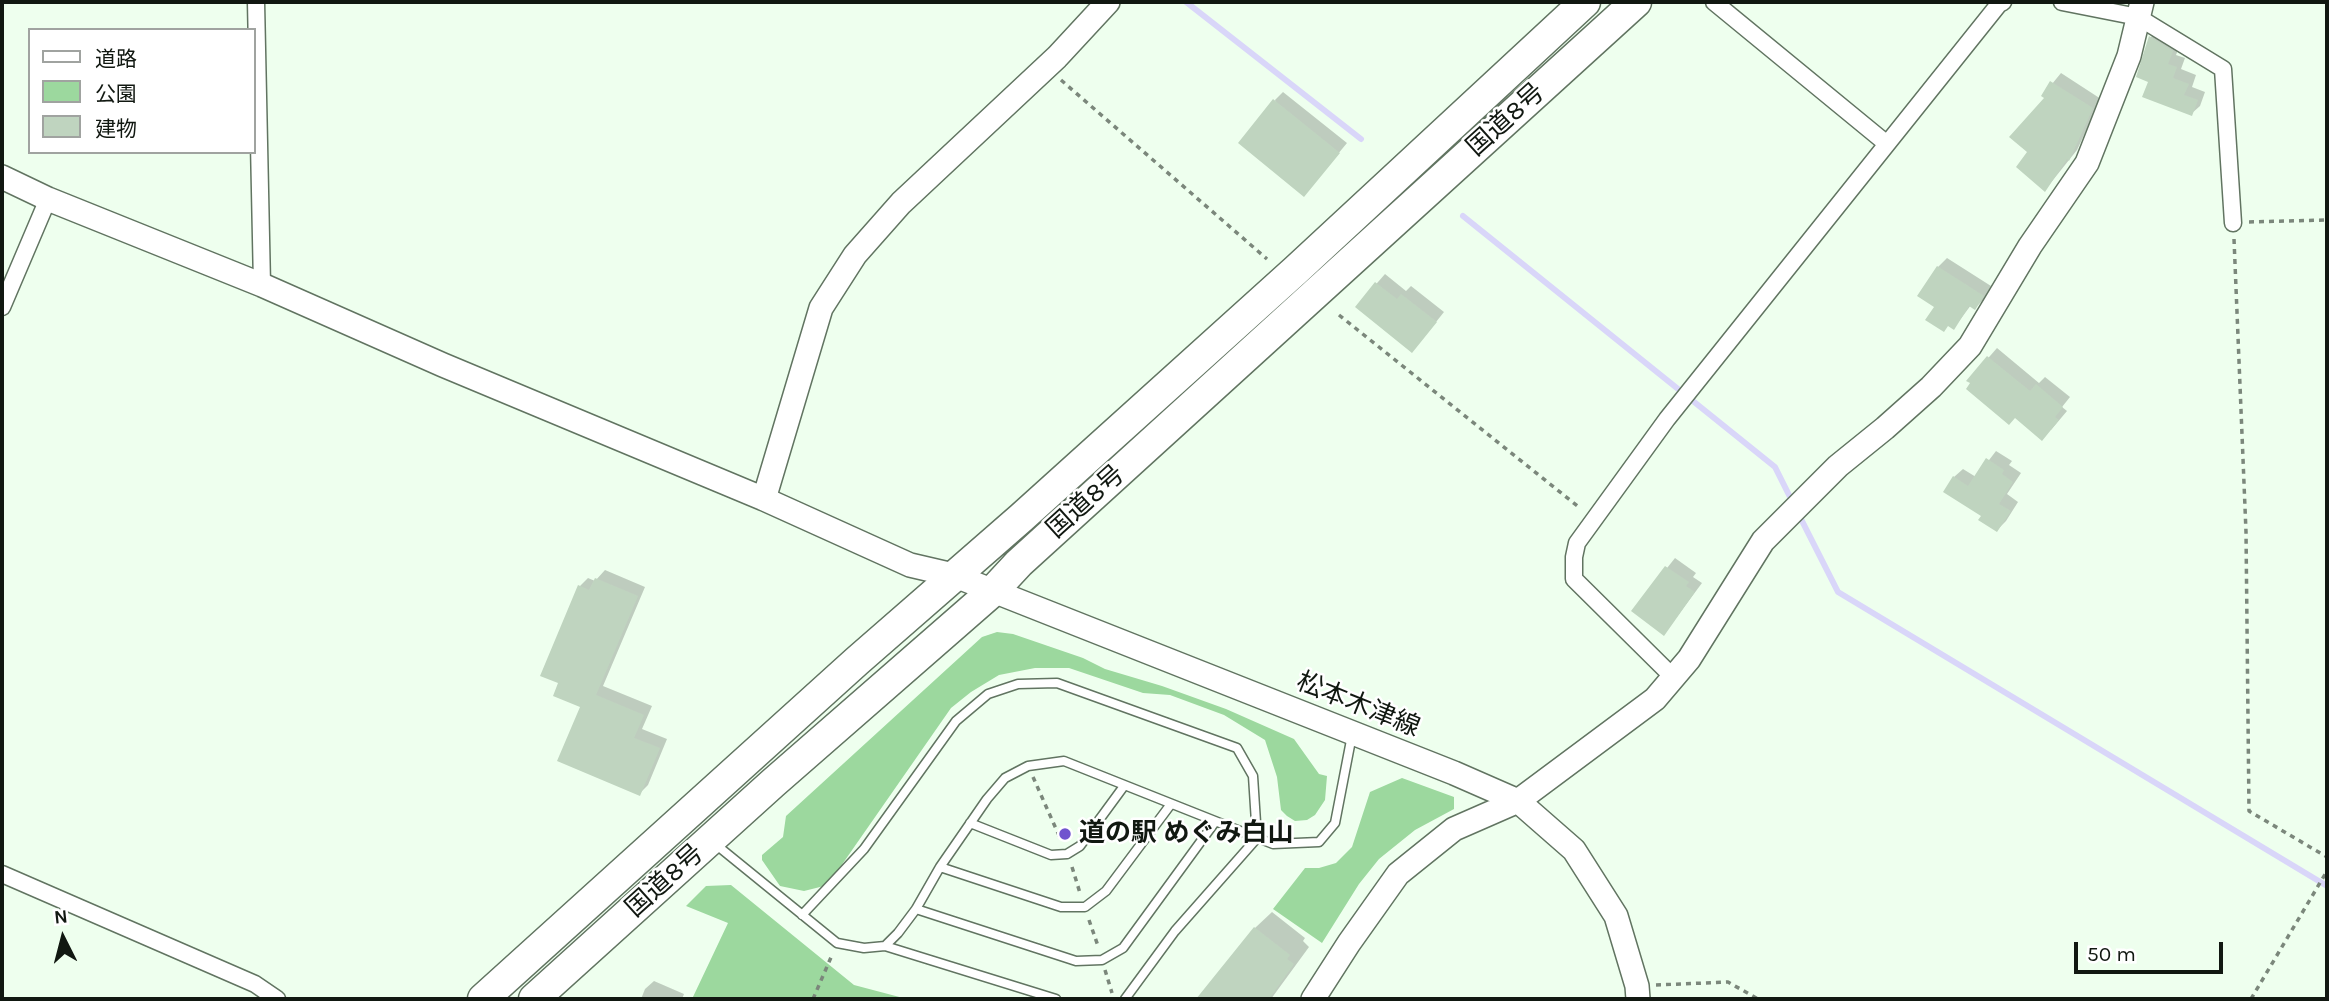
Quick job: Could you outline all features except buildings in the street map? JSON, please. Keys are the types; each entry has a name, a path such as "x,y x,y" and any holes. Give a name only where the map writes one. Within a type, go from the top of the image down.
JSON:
{"highway":[{"name":"国道8号","path":"483,999 1286,279 1585,2"},
{"name":"国道8号","path":"534,999 993,591 1019,563 1636,2"}],"street":[{"path":"256,2 262,285"},
{"path":"764,499 821,308 855,255 901,203 1046,68 1108,2"},
{"path":"1714,2 1887,144"},
{"path":"1673,677 1574,579 1577,544 1678,406 2003,2"},
{"path":"2062,2 2140,9 2223,69 2233,223"},
{"path":"1313,999 1398,874 1454,829 1518,801 1655,699 1689,659 1763,541 1839,466 1931,387 1970,346 2030,246 2087,163 2129,56 2140,9"},
{"name":"松本木津線","path":"2,177 48,199 262,285 443,365 764,499 910,565 953,575 1518,801 1574,850 1616,916 1637,993"},
{"path":"2,307 48,199"},
{"path":"2,874 255,984 277,999"}],"lane":[{"path":"802,915 864,849 956,720 988,694 1018,684 1057,683 1237,748 1253,776 1257,838 1175,931 1125,999"},
{"path":"885,946 916,909 940,867 1005,778 1028,766 1064,761 1273,844 1319,842 1335,823 1352,733"},
{"path":"970,823 1051,855 1067,854 1080,846 1124,786"},
{"path":"940,867 1061,907 1085,907 1106,891 1171,804"},
{"path":"916,909 1076,961 1102,960 1123,948 1215,822"},
{"path":"710,840 837,943 864,948 885,946 1056,999"}],"path":[{"path":"1046,68 1267,259"},
{"path":"2327,220 2233,223 2246,532 2249,811 2327,858"},
{"path":"1339,315 1595,520"},
{"path":"1028,766 1067,854 1114,999"},
{"path":"2251,999 2327,871"},
{"path":"813,999 837,943"},
{"path":"1637,993 1728,982 1758,999"}],"green space":[{"path":"997,632 1013,634 1083,658 1105,669 1226,709 1294,739 1319,774 1327,776 1325,800 1315,815 1307,820 1295,821 1287,816 1281,810 1277,777 1265,740 1224,715 1170,695 1143,693 1069,668 1035,668 999,675 951,708 834,876 824,886 804,891 780,886 762,860 762,855 783,837 786,816 982,637"},
{"path":"1402,778 1454,797 1454,809 1415,830 1379,859 1359,884 1322,943 1273,909 1305,868 1319,868 1336,863 1352,847 1370,792"},
{"path":"731,885 854,985 907,999 692,999 728,923 686,906 706,886"}],"waterway":[{"path":"1186,2 1361,139"},
{"path":"1463,216 1775,467 1793,503"},
{"path":"1798,513 1838,592 2327,886"}],"place":[{"name":"道の駅 めぐみ白山","path":"1065,834"}]}
